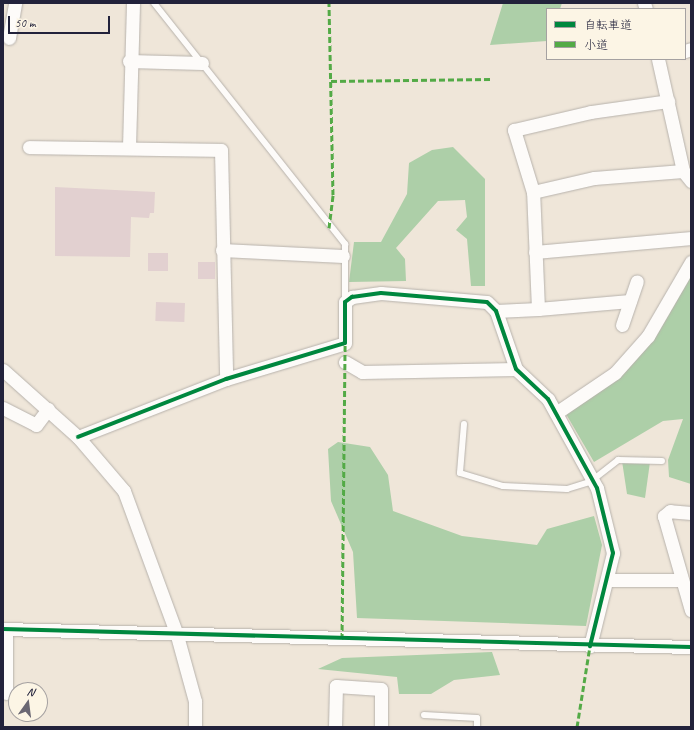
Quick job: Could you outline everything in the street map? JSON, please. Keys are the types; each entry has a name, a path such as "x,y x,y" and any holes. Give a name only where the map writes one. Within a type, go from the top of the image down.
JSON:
{"street":[{"path":"9,38 15,3"},
{"path":"128,147 129,61 132,3"},
{"path":"658,60 682,171 691,182"},
{"path":"129,61 202,63"},
{"path":"538,309 532,192 514,130 591,112 668,101"},
{"path":"29,147 128,147 222,150 222,250 226,379"},
{"path":"532,192 594,178 682,171"},
{"path":"535,252 691,238"},
{"path":"222,250 343,256"},
{"path":"556,412 615,373 648,336 691,262"},
{"path":"622,325 637,281"},
{"path":"78,437 226,379 345,343 345,302 352,297 381,293 487,302 496,311 516,369 548,399 593,480 613,553 590,646"},
{"path":"496,311 630,301"},
{"path":"345,362 362,372 516,369"},
{"path":"3,370 78,437 124,491 176,632 195,701 195,727"},
{"path":"3,408 36,425 48,409"},
{"path":"691,513 670,511 664,516 691,610"},
{"path":"606,580 682,580"},
{"path":"6,692 4,630 176,632 590,646 691,647"},
{"path":"335,727 336,686 381,689 381,727"}],"lane":[{"path":"154,3 202,63 247,125 345,244 343,256 345,302"},
{"path":"464,424 460,473 503,486 567,489 593,480 618,460 662,461"},
{"path":"424,715 477,718 477,727"}],"green space":[{"path":"503,3 562,3 560,8 546,8 546,41 490,45"},
{"path":"453,147 485,179 485,286 471,286 467,239 456,230 467,217 465,200 438,201 396,248 405,259 406,281 349,282 354,242 381,242 407,194 409,163 432,150"},
{"path":"691,275 691,484 669,477 668,460 683,419 663,421 594,462 566,414 622,374"},
{"path":"338,442 370,447 388,475 393,511 462,536 537,545 547,529 594,516 602,545 586,626 357,618 353,552 331,501 328,449"},
{"path":"622,461 650,462 645,498 627,494"},
{"path":"492,652 500,675 454,680 431,694 399,694 397,677 318,669 342,658"}],"building":[{"path":"55,187 155,192 154,213 150,213 149,218 131,217 130,257 55,256"},
{"path":"148,253 168,253 168,271 148,271"},
{"path":"198,262 215,262 215,279 198,279"},
{"path":"156,302 185,303 184,322 155,321"}],"marked path":[{"path":"329,3 333,195 329,228"},
{"path":"331,81 491,79"},
{"path":"342,639 345,343"},
{"path":"577,727 590,646"}],"cycle path":[{"path":"78,437 226,379 345,343 345,302 352,297 381,293 487,302 496,311 516,369 548,399 597,488 613,553 590,646"},
{"path":"3,629 691,647"}]}
